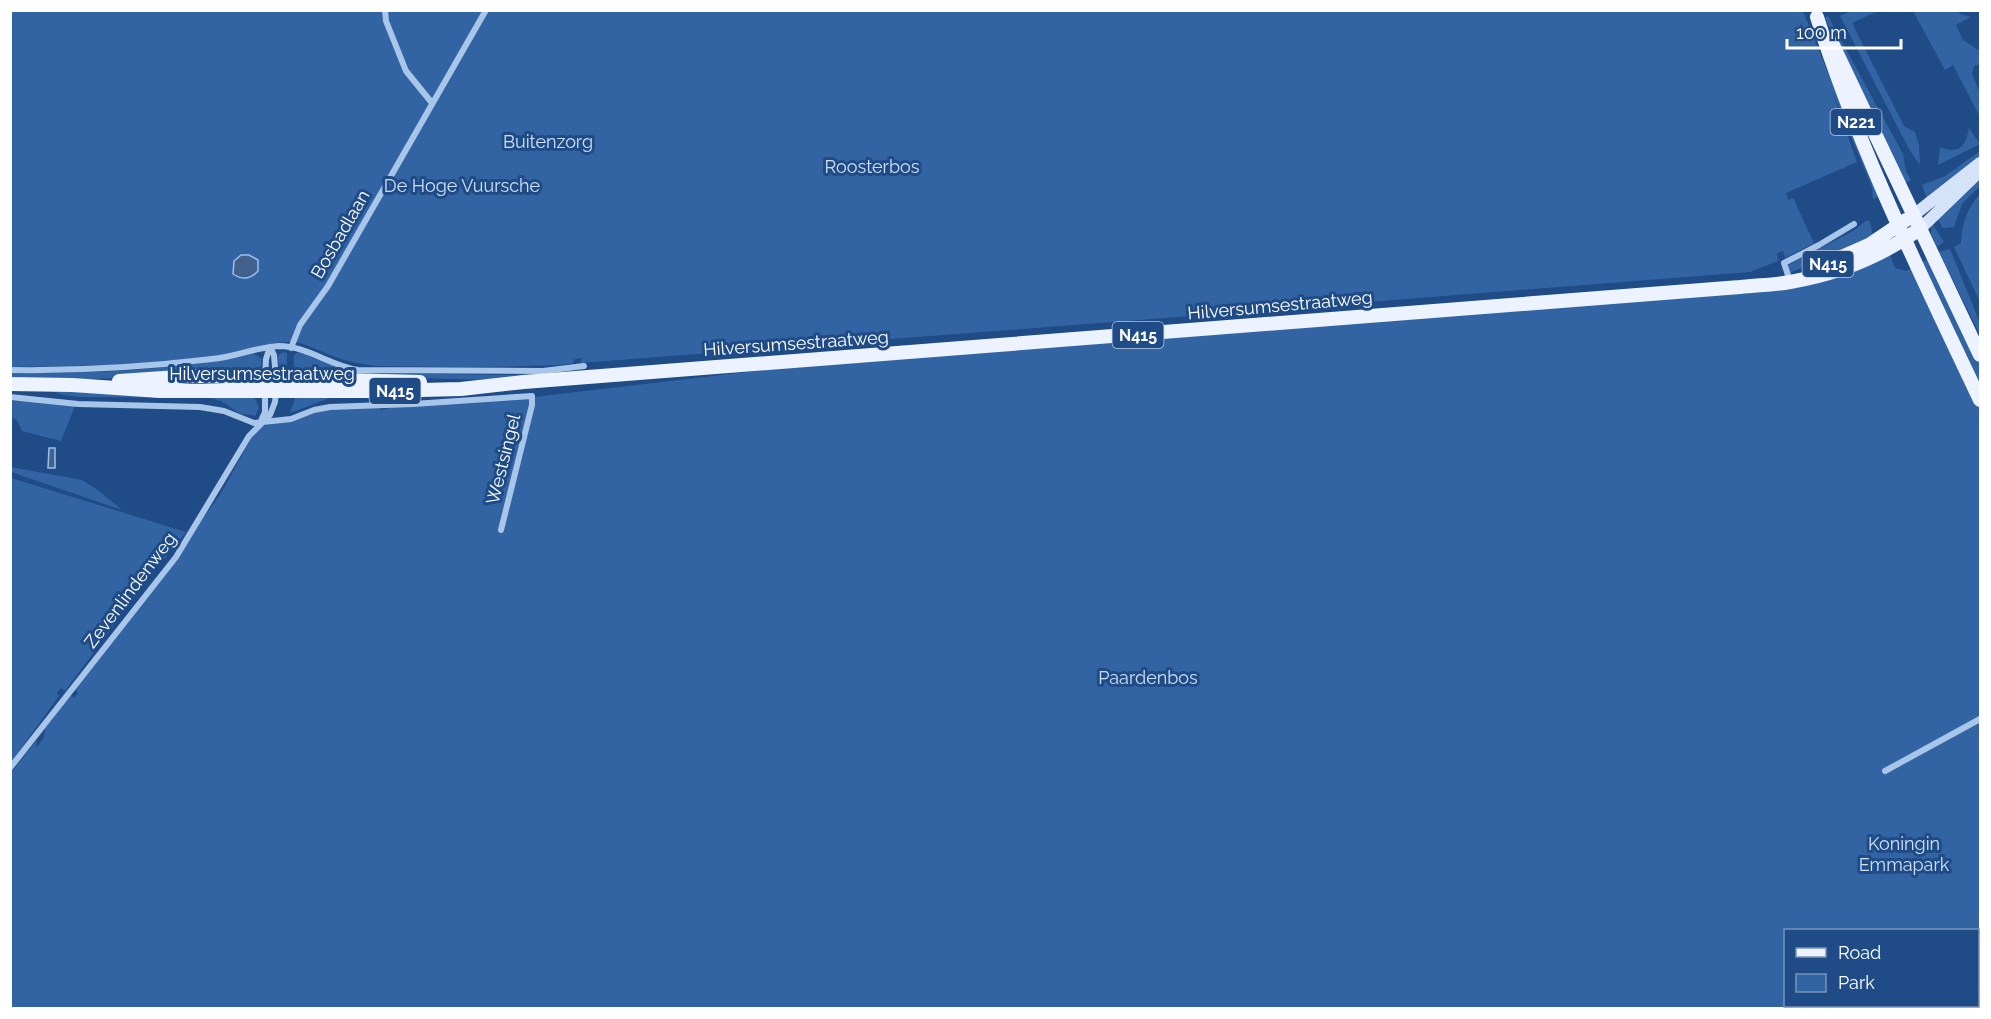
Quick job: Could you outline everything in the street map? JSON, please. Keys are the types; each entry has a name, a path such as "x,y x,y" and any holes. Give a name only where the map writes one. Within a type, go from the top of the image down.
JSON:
{"main road":[{"name":"N221","path":"1816,14 1839,55 1980,355"},
{"name":"N221","path":"1816,14 1830,58 1898,226 1980,400"},
{"path":"1914,214 1980,163"},
{"path":"1921,228 1980,170"},
{"name":"Hilversumsestraatweg","path":"1789,279 1851,254 1914,214"},
{"name":"N415","path":"1905,240 1921,228"},
{"name":"Hilversumsestraatweg","path":"10,384 72,385 160,391 270,385 524,382 1751,286 1830,273 1855,264 1905,240"}],"street":[{"path":"385,10 386,21 406,72 432,103"},
{"name":"Bosbadlaan","path":"291,348 300,325 328,286 486,10"},
{"path":"1789,279 1784,263 1854,224"},
{"name":"Hilversumsestraatweg","path":"270,347 274,355 270,385"},
{"name":"Hilversumsestraatweg","path":"270,347 266,359 270,385"},
{"name":"Hilversumsestraatweg","path":"10,370 170,364 216,359 270,347 291,348 335,365 358,370 543,371 584,366"},
{"name":"Zevenlindenweg","path":"260,423 265,412 270,385"},
{"name":"Zevenlindenweg","path":"10,768 176,556 249,436 274,408 270,385"},
{"name":"Hilversumsestraatweg","path":"10,397 78,404 200,407 224,411 254,423 260,423 291,419 314,410 330,407 532,396"},
{"name":"Westsingel","path":"501,530 532,405 532,396"},
{"path":"1885,771 1980,718"}],"green space":[{"path":"1853,10 1878,11 1852,23 1904,126 1915,132 1919,145 1920,165 1910,151 1840,16"},
{"path":"10,11 1803,11 1878,197 1873,199 1872,187 1832,91 1857,162 1786,193 1788,200 1793,198 1814,243 1785,258 1783,251 1777,253 1778,261 1750,272 1368,302 1362,292 1355,292 1360,303 580,363 582,358 575,359 572,364 498,367 376,366 346,360 304,344 283,342 187,360 112,365 11,367"},
{"path":"1913,11 1958,11 1960,14 1971,17 1956,25 1963,40 1980,51 1980,64 1974,66 1972,74 1980,93 1980,117 1953,65 1945,70"},
{"path":"1828,16 1903,154 1906,171 1911,181 1904,183 1825,18"},
{"path":"1969,128 1980,144 1938,165 1940,147 1957,149 1964,144"},
{"path":"1980,151 1980,157 1927,199 1922,185 1945,176"},
{"path":"1980,180 1980,186 1962,204 1954,227 1943,228 1936,217"},
{"path":"1980,194 1980,302 1954,247 1961,243 1966,217"},
{"path":"1867,220 1870,222 1873,236 1837,254 1789,273 1787,266 1853,231"},
{"path":"1932,223 1944,242 1937,247 1931,234"},
{"path":"1950,249 1980,323 1980,335 1939,252"},
{"name":"Paardenbos","path":"1890,255 1895,268 1906,271 1914,267 1927,305 1933,306 1980,405 1980,1008 11,1008 10,774 37,740 36,748 44,738 45,729 70,695 74,698 78,693 75,689 220,495 252,437 262,426 292,421 331,409 380,407 380,410 387,409 387,407 534,397 842,361 1766,287"},
{"path":"1929,259 1980,365 1980,388 1921,262"},
{"path":"299,352 343,370 373,373 508,375 571,372 493,380 294,375 294,355"},
{"path":"249,353 262,359 261,366 252,373 11,380 11,373 100,372 160,368"},
{"path":"287,353 287,374 278,363 279,354"},
{"path":"45,388 247,393 256,400 259,408 255,416 239,413 221,401 209,398 80,397 63,395"},
{"path":"296,396 335,396 290,413"},
{"path":"10,401 47,401 75,406 61,441 22,431 17,420 11,417"},
{"path":"11,467 82,480 122,510 11,472"},
{"path":"11,478 186,532 65,691 61,688 57,693 59,696 11,762"}],"shaded area":[{"path":"241,255 249,255 258,260 258,271 252,276 243,278 233,274 234,261"},
{"path":"49,448 55,448 55,468 48,468"}],"park label":[{"name":"Buitenzorg","path":"548,141"},
{"name":"Roosterbos","path":"872,166"},
{"name":"De Hoge Vuursche","path":"462,185"},
{"name":"Koningin Emmapark","path":"1904,853"}]}
